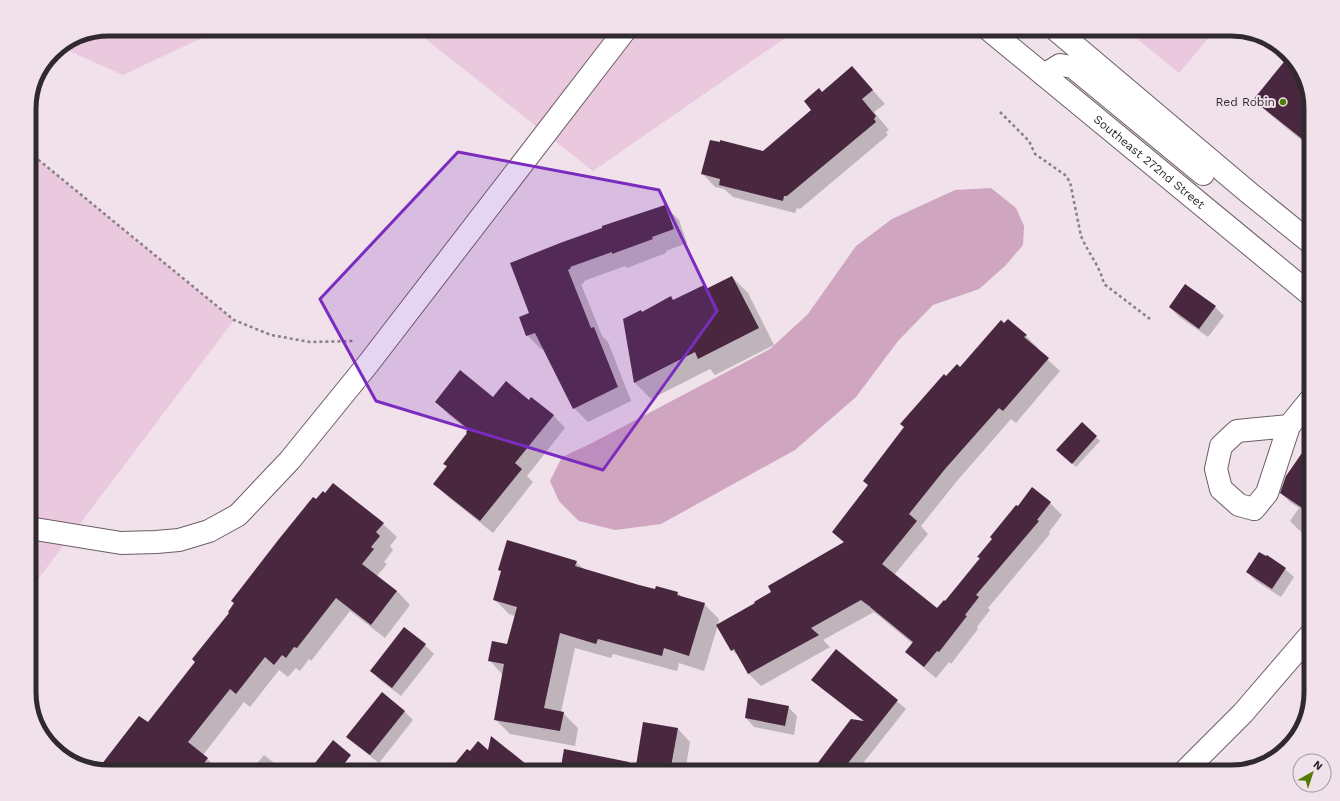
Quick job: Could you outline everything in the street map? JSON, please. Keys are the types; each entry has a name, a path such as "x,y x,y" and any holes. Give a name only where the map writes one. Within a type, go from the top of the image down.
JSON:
{"main road":[{"path":"36,529 121,543 156,542 180,540 209,531 238,515 290,460 368,364 621,36"},
{"name":"Southeast 272nd Street","path":"996,36 1304,289"},
{"path":"1063,36 1304,237"},
{"path":"1044,76 1060,65 1073,67 1210,179 1248,192"},
{"path":"1289,426 1304,408"},
{"path":"1191,765 1243,713 1304,642"}],"path":[{"path":"1000,112 1029,141 1035,154 1043,161 1061,172 1070,182 1084,244 1102,274 1104,284 1150,319"},
{"path":"36,158 234,320 271,335 310,342 358,341"}],"highlighted area":[{"path":"458,152 659,190 717,311 603,470 376,401 320,299"}],"shaded area":[{"path":"104,36 206,36 123,75 66,50 85,40"},
{"path":"422,36 788,36 593,171"},
{"path":"1134,36 1210,36 1179,73"},
{"path":"36,158 234,320 36,582"},
{"path":"991,188 1016,208 1024,226 1023,245 1005,266 979,289 933,305 898,341 856,397 795,450 661,524 615,530 579,521 559,501 550,481 562,457 592,443 770,349 808,314 856,246 892,219 955,190"}],"building":[{"name":"Red Robin","path":"1285,60 1292,68 1303,95 1304,140 1253,100"},
{"path":"852,66 873,90 862,99 876,116 874,119 876,122 787,196 784,196 783,201 719,185 720,179 701,174 710,140 720,142 720,140 763,151 811,110 804,101 819,88 822,92"},
{"path":"665,205 674,229 652,237 653,239 612,254 612,252 570,267 571,268 568,270 591,328 594,327 618,387 573,409 535,333 526,336 519,317 529,313 510,263 602,228 602,226"},
{"path":"732,276 759,328 698,359 695,352 634,383 623,319 641,310 642,312 671,296 673,300 704,285 706,289"},
{"path":"1185,284 1216,306 1199,329 1169,307"},
{"path":"1008,319 1027,335 1024,337 1049,358 1003,411 999,408 945,469 909,514 917,521 882,564 937,608 944,600 945,601 980,558 977,557 992,539 990,537 1016,505 1018,506 1032,487 1051,502 1037,520 1039,521 976,595 979,597 965,615 967,616 939,652 937,651 924,667 905,652 913,642 861,600 811,628 819,635 748,674 734,649 731,651 716,625 755,603 754,602 771,592 768,586 844,542 832,532 868,485 863,481 904,427 900,424 944,374 946,376 957,364 960,367 1001,320 1004,323"},
{"path":"460,370 493,397 506,381 529,400 531,397 554,415 515,463 522,469 480,521 433,484 447,466 443,464 467,433 466,432 468,429 435,402"},
{"path":"1082,422 1097,436 1072,464 1056,450"},
{"path":"1304,450 1304,509 1280,493 1286,476"},
{"path":"333,483 384,523 376,532 380,536 371,547 374,549 362,564 397,591 371,625 336,598 297,648 294,647 286,658 282,655 274,665 265,657 236,694 230,689 188,742 208,758 202,765 102,764 139,716 148,722 195,662 192,659 229,613 228,612 234,603 231,601 313,497 316,499 323,491 325,493"},
{"path":"507,540 577,561 575,566 639,585 655,589 656,586 678,592 677,595 705,603 689,656 664,648 662,656 598,639 596,644 560,633 544,708 564,712 560,731 494,720 504,664 488,661 492,641 507,644 517,607 493,600 501,571 498,570"},
{"path":"1259,552 1266,556 1267,555 1286,568 1272,589 1246,572"},
{"path":"404,627 426,644 392,688 370,671"},
{"path":"836,649 898,700 847,765 816,765 851,719 864,721 811,680"},
{"path":"382,692 405,711 370,755 346,737"},
{"path":"748,698 789,706 785,726 745,718"},
{"path":"643,722 678,728 671,765 636,765"},
{"path":"491,736 527,765 454,765 467,749 470,751 478,741 488,750"},
{"path":"333,740 351,755 343,765 313,765"},
{"path":"564,749 629,762 629,765 561,765"}],"place":[{"name":"Red Robin","path":"1283,102"}]}
